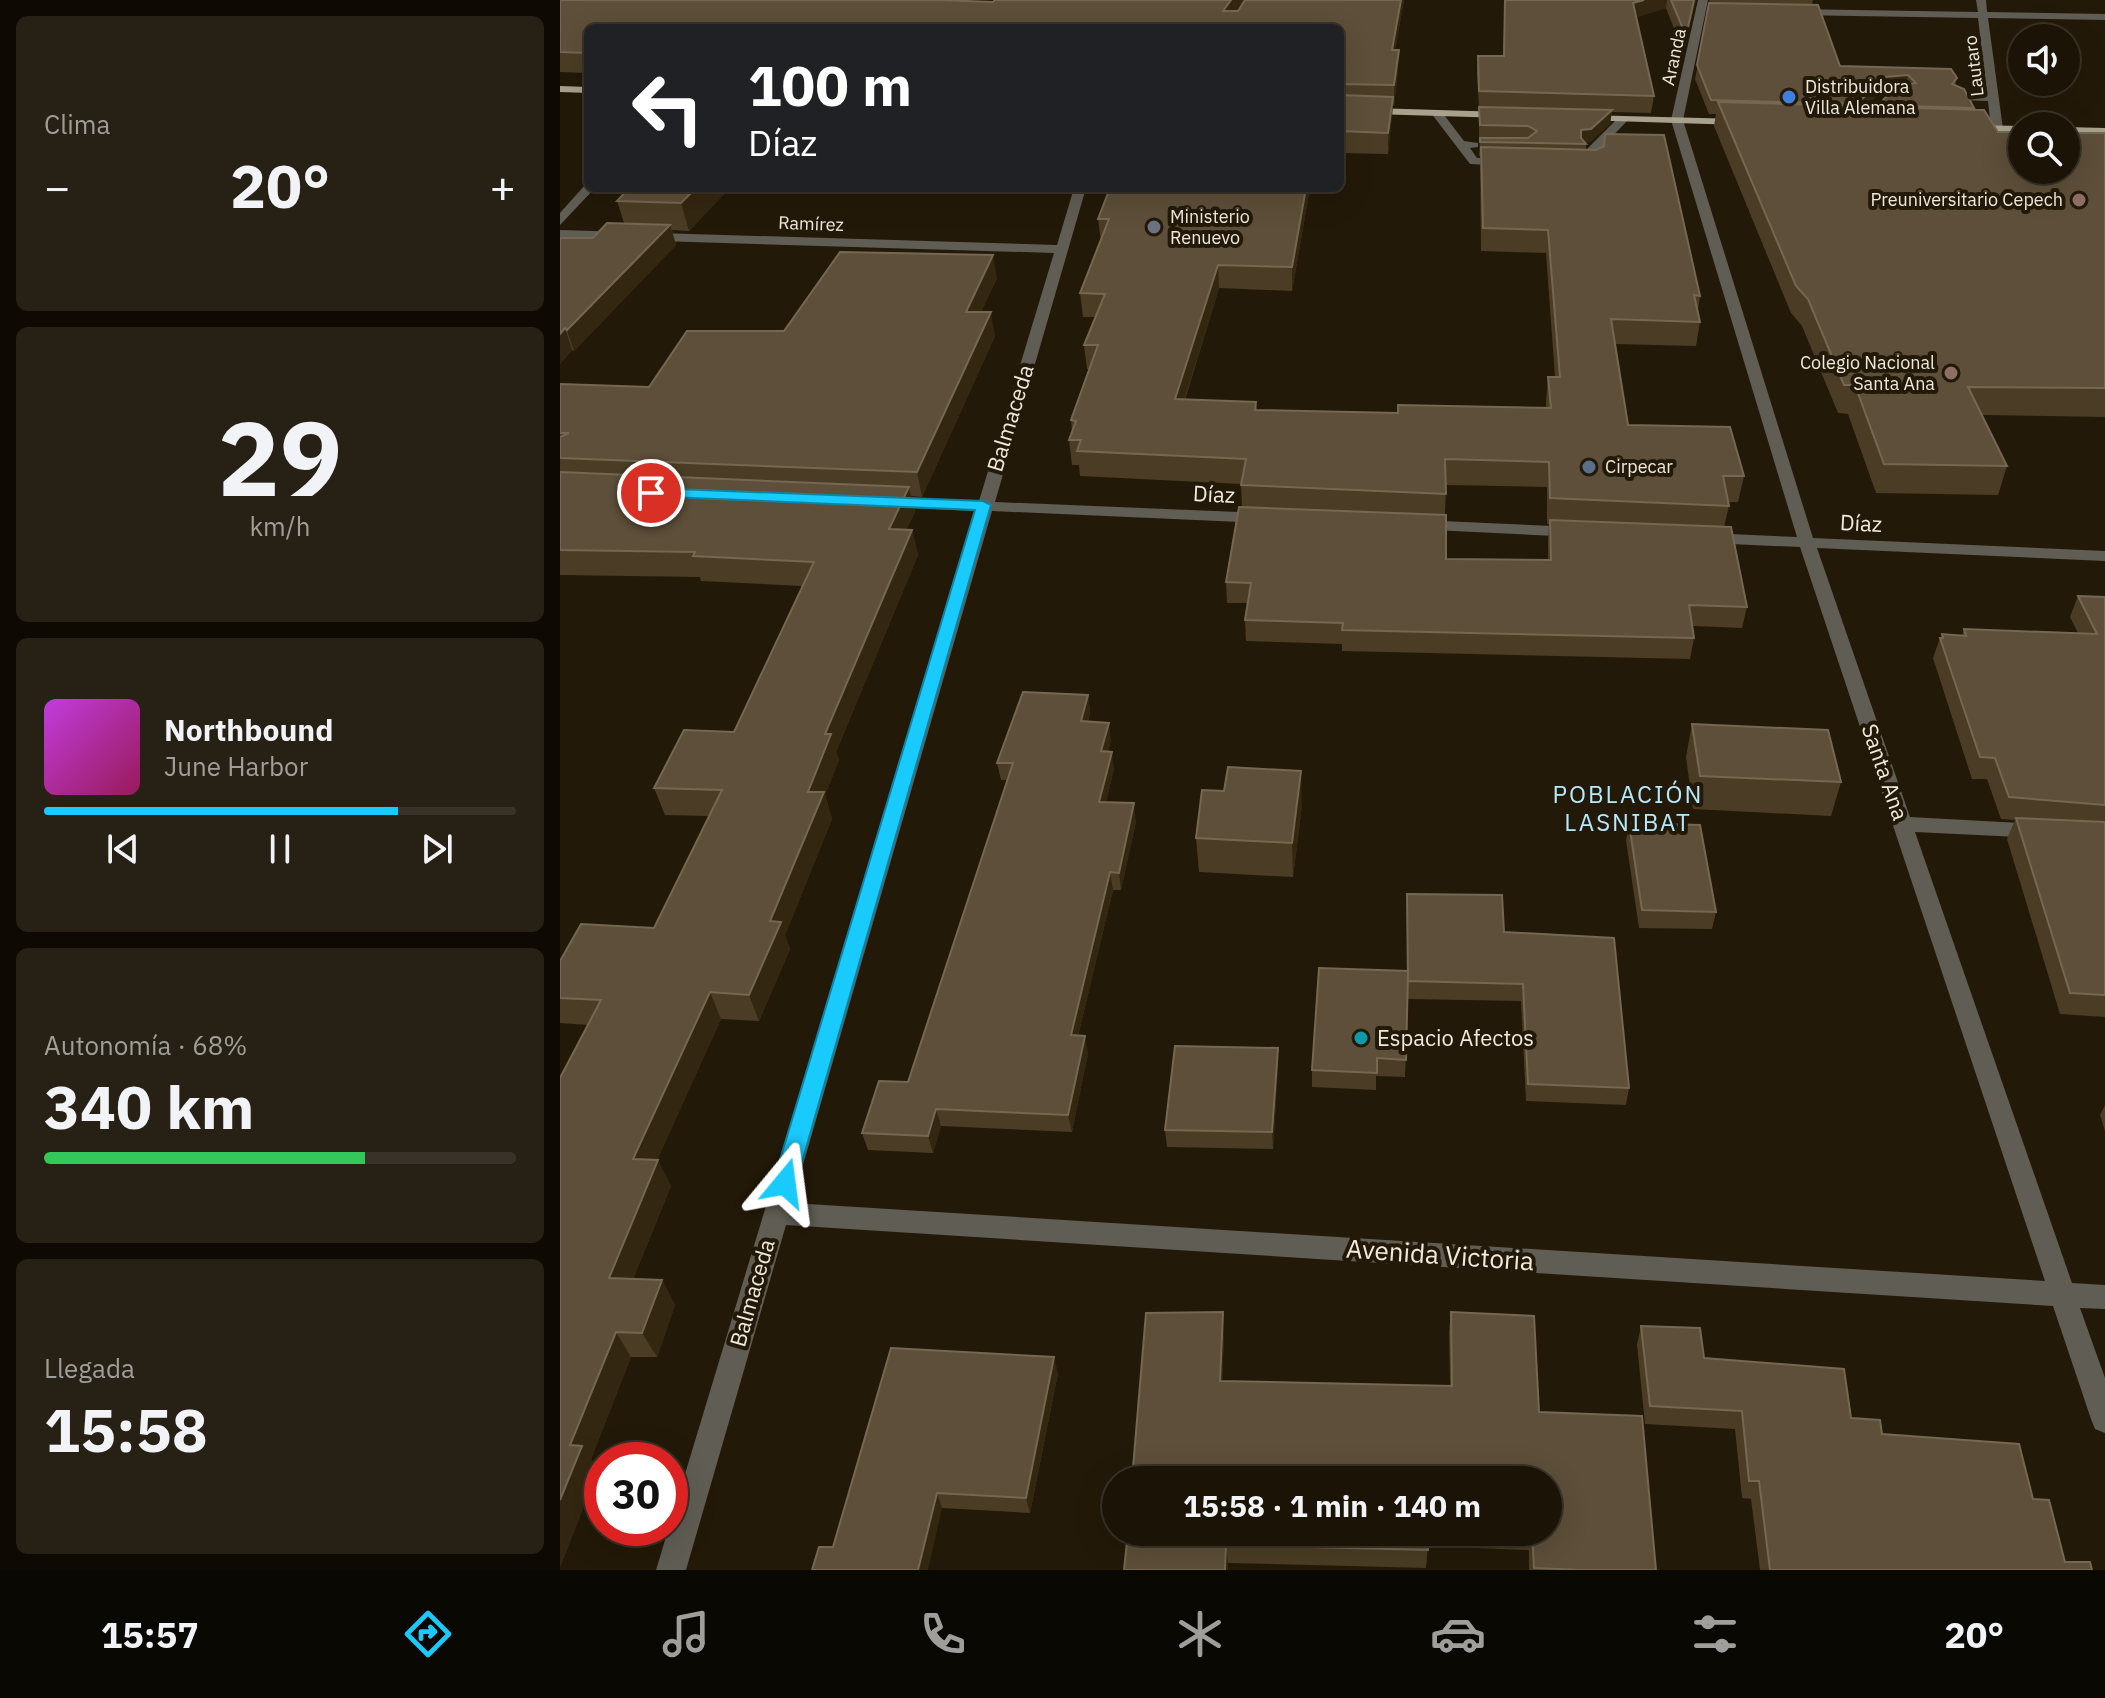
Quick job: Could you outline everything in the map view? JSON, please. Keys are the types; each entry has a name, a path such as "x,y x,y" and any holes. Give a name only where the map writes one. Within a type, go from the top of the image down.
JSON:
{"main road":[{"path":"560,89 584,90"},
{"path":"1344,110 1517,116"},
{"path":"1577,117 1757,122"},
{"path":"1951,128 2008,129"},
{"path":"2080,130 2105,131"}],"street":[{"name":"Lautaro","path":"1981,0 1997,129"},
{"path":"1702,5 1717,10"},
{"name":"Aranda","path":"1677,120 1702,5"},
{"path":"1780,11 2105,17"},
{"path":"1956,97 1994,98"},
{"path":"1437,113 1474,162 1519,163"},
{"path":"1588,148 1623,119"},
{"name":"Santa Ana","path":"1677,120 1677,151 1806,542 2105,1419"},
{"path":"1461,144 1487,145"},
{"path":"1588,148 1609,149"},
{"path":"1564,164 1594,165 1588,148"},
{"path":"560,221 585,192"},
{"name":"Balmaceda","path":"671,1570 983,505 1079,192"},
{"name":"Ramírez","path":"560,234 1060,249"},
{"name":"Díaz","path":"874,501 1284,519"},
{"path":"1395,524 1601,533"},
{"name":"Díaz","path":"1696,537 2105,556"},
{"path":"1903,824 2058,832"},
{"name":"Avenida Victoria","path":"776,1213 2105,1297"}],"building":[{"path":"560,0 1231,0 1223,11 1238,11 1245,0 1401,0 1392,50 1399,50 1394,85 1344,84 1344,24 584,24 584,53 560,52"},
{"path":"1505,0 1644,0 1633,3 1654,96 1479,91 1478,56 1504,56"},
{"path":"1671,0 1694,0 1686,36"},
{"path":"1709,3 1818,5 1840,66 1951,69 1957,78 1952,84 1964,89 1974,108 1878,105 1896,87 1916,83 1908,75 1885,77 1857,104 1711,100 1697,65"},
{"path":"1344,95 1393,97 1388,133 1344,131"},
{"path":"1718,102 1984,110 1998,132 2008,132 2008,184 2080,184 2080,133 2105,133 2105,388 1968,387 2007,466 1884,464 1855,385 1844,385 1808,299 1796,286"},
{"path":"1479,107 1612,110 1591,129 1581,130 1581,138 1586,144 1480,142 1480,138 1528,138 1537,131 1528,126 1480,125"},
{"path":"1605,134 1664,135 1700,296 1694,295 1700,322 1611,319 1628,425 1730,427 1744,476 1723,476 1729,506 1550,498 1549,462 1445,459 1446,494 1241,485 1246,459 1077,451 1081,440 1069,440 1076,421 1071,420 1098,345 1084,345 1105,294 1080,293 1109,219 1098,219 1108,192 1305,192 1292,267 1218,265 1175,399 1256,402 1255,410 1398,413 1398,405 1551,408 1548,377 1560,377 1548,230 1483,228 1481,147 1596,150 1604,146"},
{"path":"625,192 692,192 681,203 617,201"},
{"path":"607,223 670,225 560,334 560,238 593,238"},
{"path":"840,252 993,255 966,312 991,312 917,472 560,458 560,437 569,433 560,433 560,384 649,387 687,331 784,331"},
{"path":"560,472 909,487 889,529 912,530 825,734 831,734 808,792 824,792 770,921 781,922 749,995 710,992 633,1159 658,1160 609,1278 662,1280 642,1333 616,1332 570,1445 582,1446 560,1500 560,1078 601,1000 560,998 560,961 581,924 654,928 722,790 654,788 684,730 734,732 814,562 693,556 695,552 560,550"},
{"path":"1239,507 1446,515 1446,559 1551,560 1550,520 1731,527 1747,607 1689,605 1694,638 1342,630 1343,623 1245,620 1251,583 1226,582"},
{"path":"2078,596 2105,597 2105,805 2009,797 1995,758 1980,757 1940,638 1943,638 1942,634 1966,636 1964,629 2097,634"},
{"path":"1023,692 1088,695 1081,721 1109,723 1101,751 1112,752 1099,802 1134,803 1119,873 1110,872 1071,1035 1085,1036 1068,1115 936,1109 928,1136 862,1133 879,1081 908,1082 1013,763 997,763"},
{"path":"1692,724 1828,730 1841,782 1700,776"},
{"path":"1228,767 1301,771 1292,843 1196,838 1202,790 1224,791"},
{"path":"2016,818 2105,822 2105,995 2070,993"},
{"path":"1629,823 1700,825 1716,912 1642,910"},
{"path":"1407,894 1502,895 1504,932 1614,938 1629,1088 1528,1084 1523,984 1408,981"},
{"name":"Espacio Afectos","path":"1319,968 1408,971 1406,1060 1377,1058 1377,1073 1312,1070"},
{"path":"1175,1046 1278,1048 1272,1132 1165,1130"},
{"path":"1223,1312 1220,1381 1452,1386 1451,1312 1534,1316 1539,1412 1642,1416 1656,1570 1534,1568 1533,1546 1562,1546 1562,1466 1133,1466 1146,1313"},
{"path":"1641,1326 1700,1328 1704,1358 1844,1369 1851,1418 1880,1420 1882,1434 2019,1444 2033,1499 2049,1500 2065,1562 2090,1562 2092,1570 1770,1570 1759,1481 1749,1481 1742,1411 1650,1406"},
{"path":"891,1348 1054,1357 1026,1498 937,1493 918,1570 812,1570 819,1547 833,1547"},
{"path":"1127,1546 1226,1546 1225,1570 1124,1570"},
{"path":"1266,1546 1428,1546 1428,1550"}],"place":[{"name":"Distribuidora Villa Alemana","path":"1789,97"},
{"name":"Preuniversitario Cepech","path":"2079,200"},
{"name":"Ministerio Renuevo","path":"1154,227"},
{"name":"Colegio Nacional Santa Ana","path":"1951,373"},
{"name":"Cirpecar","path":"1589,467"},
{"name":"Espacio Afectos","path":"1361,1038"}],"district":[{"name":"POBLACIÓN LASNIBAT","path":"1628,809"}],"route":[{"path":"651,493 983,505 785,1183"}]}
